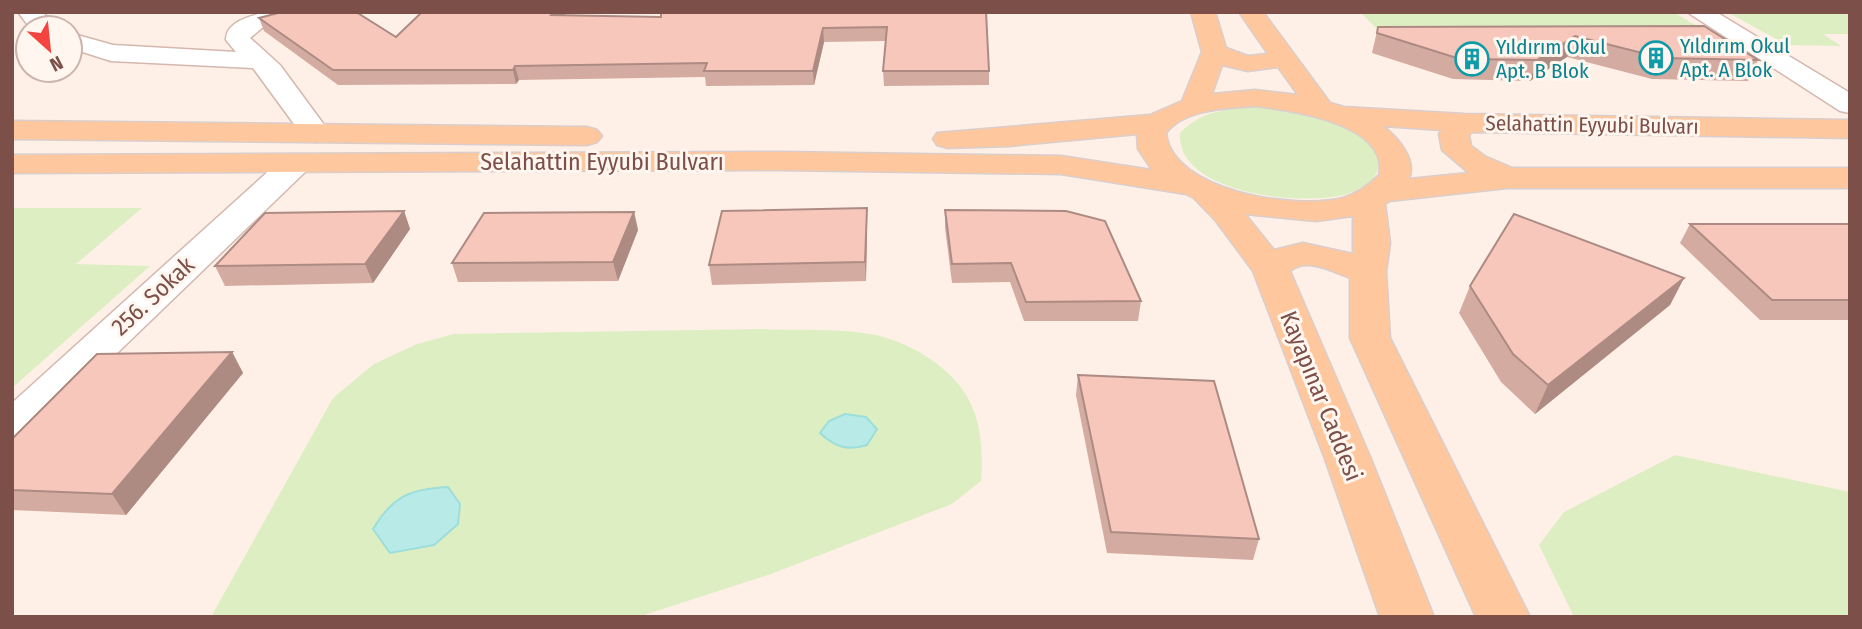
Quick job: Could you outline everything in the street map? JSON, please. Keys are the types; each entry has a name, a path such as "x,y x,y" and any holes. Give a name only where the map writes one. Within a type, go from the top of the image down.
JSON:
{"main road":[{"path":"1196,103 1200,85 1215,52 1203,12"},
{"path":"1251,12 1282,57 1328,111"},
{"path":"1215,52 1252,65 1267,64 1282,57"},
{"path":"1159,123 1174,111 1196,103 1255,98 1328,111 1363,127 1385,143 1396,160 1396,177 1375,197 1373,243 1368,272 1370,338 1503,617"},
{"name":"Selahattin Eyyubi Bulvarı","path":"1328,111 1464,123 1850,129"},
{"name":"Selahattin Eyyubi Bulvarı","path":"12,130 955,139 1159,123"},
{"name":"Kayapınar Caddesi","path":"1159,123 1152,137 1154,153 1168,169 1198,188 1228,214 1270,270 1348,459 1407,617"},
{"path":"1464,123 1454,134 1457,150 1475,164 1507,178"},
{"path":"1061,166 1081,158 1087,151 1081,142 1068,132"},
{"name":"Selahattin Eyyubi Bulvarı","path":"12,164 294,165 780,161 1061,166 1198,188"},
{"path":"1198,188 1246,204 1290,210 1333,209 1375,197 1507,178 1850,178"},
{"path":"1270,270 1276,261 1289,255 1308,254 1333,258 1368,272"}],"street":[{"path":"294,12 253,23 238,34 238,40 260,61 315,133"},
{"path":"1699,12 1850,105"},
{"path":"84,44 111,53 260,61"},
{"name":"256. Sokak","path":"12,428 294,165"}],"green space":[{"path":"1360,12 1673,12 1737,49 1385,37"},
{"path":"1727,12 1850,12 1850,34 1823,34 1841,46 1787,45"},
{"path":"1263,107 1314,116 1351,130 1366,140 1375,152 1378,167 1374,177 1347,194 1327,198 1274,196 1219,183 1198,170 1184,154 1180,133 1198,119 1218,111"},
{"path":"12,208 142,208 76,264 150,266 12,388"},
{"path":"829,330 870,334 899,342 928,357 952,377 974,411 981,441 981,481 952,504 771,574 638,617 211,617 333,398 374,364 417,344 454,334"},
{"path":"1675,455 1850,492 1850,617 1574,617 1539,545 1564,512"}],"water":[{"path":"845,414 866,417 877,429 867,445 853,448 842,446 831,442 820,433 829,421"},
{"path":"448,487 460,504 458,524 434,545 390,553 373,529 380,518 404,496 413,492"}],"building":[{"path":"282,12 356,12 396,37 422,12 553,12 551,15 661,17 661,12 986,12 989,71 883,71 887,27 823,28 813,71 704,71 707,63 515,66 513,70 333,70 259,18"},
{"path":"1704,26 1758,60 1662,58 1575,36 1537,60 1460,59 1377,33 1378,27"},
{"path":"867,208 865,262 709,265 722,211"},
{"path":"945,210 1066,211 1105,221 1141,301 1026,302 1011,263 952,264"},
{"path":"404,211 365,264 215,266 265,213"},
{"path":"634,212 613,262 452,263 484,213"},
{"path":"1514,214 1684,278 1548,385 1513,354 1470,286"},
{"path":"1690,224 1850,224 1850,300 1772,300"},
{"path":"232,352 112,494 12,490 12,439 97,354"},
{"path":"1078,375 1214,381 1259,539 1111,532"}],"place":[{"name":"Yıldırım Okul Apt. A Blok","path":"1656,58"},
{"name":"Yıldırım Okul Apt. B Blok","path":"1472,59"}]}
